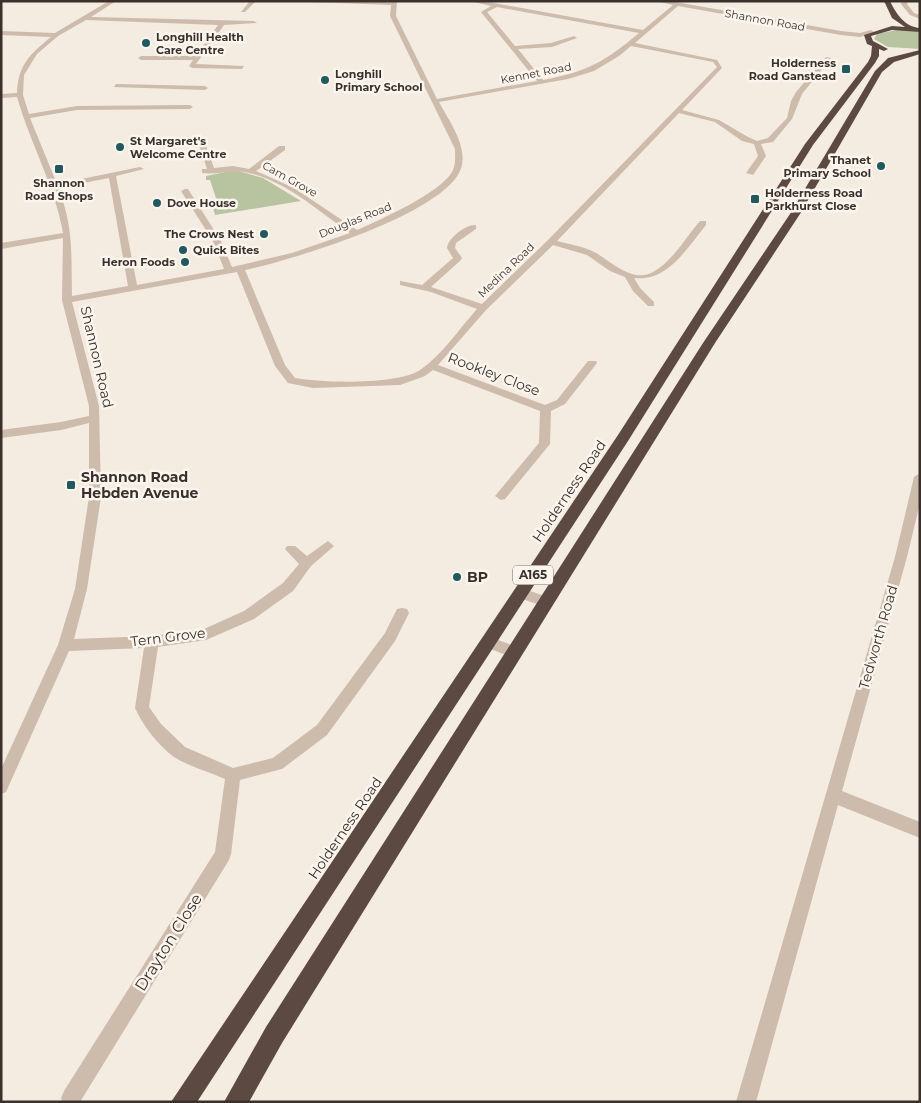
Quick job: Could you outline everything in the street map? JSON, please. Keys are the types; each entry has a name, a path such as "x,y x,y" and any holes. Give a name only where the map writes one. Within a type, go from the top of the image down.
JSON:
{"highway":[{"path":"887,1 894,17 916,29"},
{"path":"873,41 894,17"},
{"path":"882,30 916,29"},
{"name":"A165","path":"873,41 896,52 919,52"},
{"name":"Holderness Road","path":"184,1102 623,438 809,144 871,63 875,56 873,41"},
{"name":"A165","path":"236,1102 274,1035 514,652 709,343 795,214 879,71 891,60 919,52"}],"street":[{"name":"Shannon Road","path":"2,786 64,645 81,589 95,497 95,418 84,361 67,300 67,234 63,210 26,117 20,95 21,75 35,54 56,35 113,1"},
{"path":"243,11 253,1"},
{"path":"287,1 394,2"},
{"path":"473,1 643,32"},
{"name":"Shannon Road","path":"659,1 860,35 873,41"},
{"path":"698,8 705,1"},
{"path":"906,1 904,5 909,11 920,17"},
{"name":"Douglas Road","path":"67,300 240,268 292,255 356,233 404,212 445,185 457,170 459,149 393,16 394,2"},
{"name":"Kennet Road","path":"435,101 542,83 592,70 630,44 677,4"},
{"path":"495,6 484,12 542,83"},
{"path":"84,18 221,24 254,23"},
{"path":"114,27 164,28 171,22"},
{"path":"221,24 222,27 192,66 242,67"},
{"path":"1,32 56,35"},
{"name":"Shannon Road","path":"841,33 873,41"},
{"path":"513,48 552,45 574,38"},
{"name":"Medina Road","path":"240,268 280,366 292,380 313,385 400,382 421,374 432,366 482,308 551,242 720,67 719,64 630,44"},
{"path":"141,58 198,58"},
{"path":"678,111 717,121 745,140 757,143 770,140 790,118 790,109 794,99 828,62"},
{"path":"116,86 174,97 190,107"},
{"path":"26,117 77,108 174,97 205,88"},
{"path":"1,96 20,95"},
{"name":"Cam Grove","path":"199,137 208,170 233,168 251,171 294,192 356,233"},
{"path":"750,173 762,156 757,143"},
{"path":"251,171 282,148"},
{"path":"54,187 140,169"},
{"path":"112,175 133,287"},
{"path":"185,191 217,241 230,270"},
{"path":"551,242 590,254 613,269 628,275 645,277 656,274 672,260 702,225 711,230"},
{"path":"426,287 458,258 451,248 452,242 473,228"},
{"path":"1,246 67,234"},
{"path":"628,275 636,289 651,304"},
{"path":"403,283 426,287 482,308"},
{"name":"Rookley Close","path":"432,366 545,409 561,402 592,363"},
{"name":"Rookley Close","path":"502,496 544,444 545,409"},
{"path":"1,434 61,426 95,418"},
{"name":"Tedworth Road","path":"746,1102 901,557 920,477"},
{"name":"Tern Grove","path":"64,645 152,642 206,634 249,616 288,587 307,563 328,546"},
{"path":"290,549 307,563"},
{"path":"521,593 546,602"},
{"path":"152,642 142,708 156,729 180,752 233,775 277,764 322,730 390,637 402,613"},
{"path":"488,642 514,652"},
{"name":"Drayton Close","path":"71,1098 224,854 233,775"},
{"path":"834,795 920,830"}],"green space":[{"path":"897,30 920,31 920,49 888,47 874,39 877,34"},
{"path":"235,170 263,178 301,201 215,215 213,208 219,207 210,180 206,180 206,176"}],"place":[{"name":"Longhill Health Care Centre","path":"146,43"},
{"name":"Holderness Road Ganstead","path":"846,69"},
{"name":"Longhill Primary School","path":"325,80"},
{"name":"St Margaret's Welcome Centre","path":"120,147"},
{"name":"Thanet Primary School","path":"881,166"},
{"name":"Shannon Road Shops","path":"59,169"},
{"name":"Holderness Road Parkhurst Close","path":"755,199"},
{"name":"Dove House","path":"157,203"},
{"name":"The Crows Nest","path":"264,234"},
{"name":"Quick Bites","path":"183,250"},
{"name":"Heron Foods","path":"185,262"},
{"name":"Shannon Road Hebden Avenue","path":"71,485"},
{"name":"BP","path":"457,577"}]}
